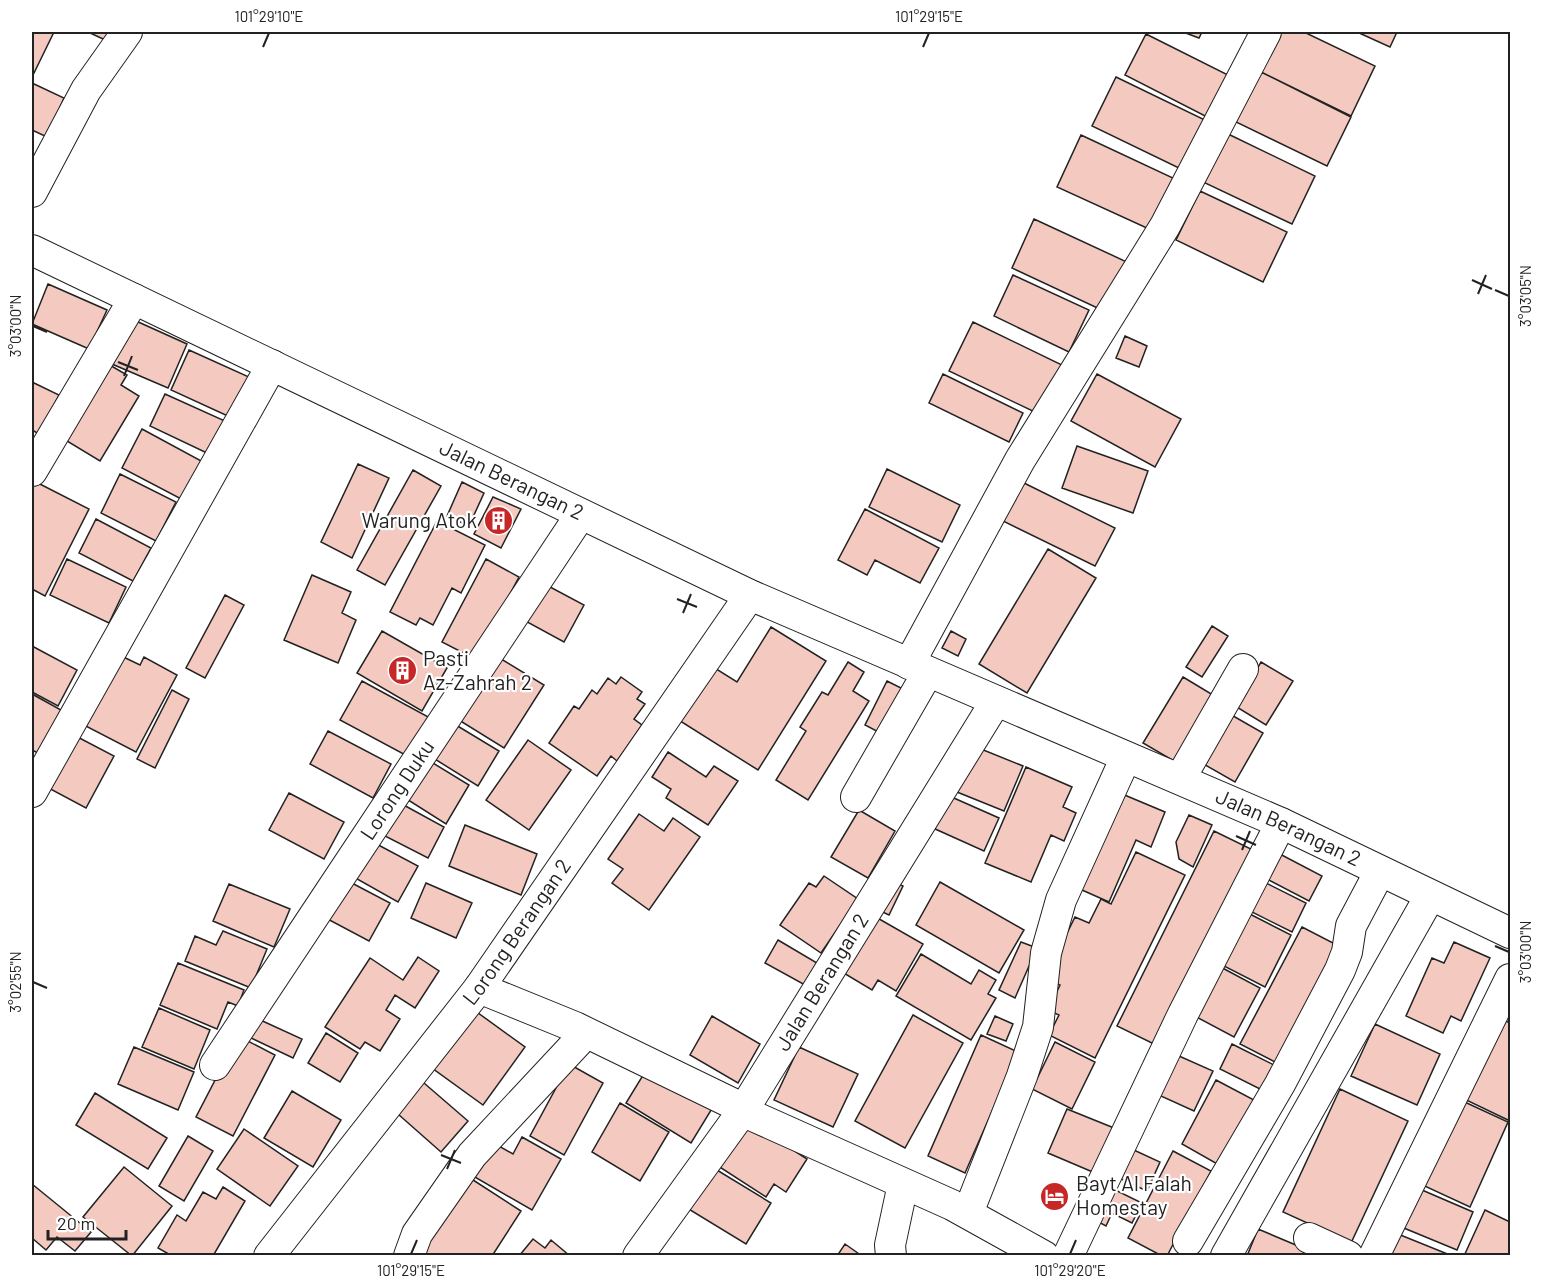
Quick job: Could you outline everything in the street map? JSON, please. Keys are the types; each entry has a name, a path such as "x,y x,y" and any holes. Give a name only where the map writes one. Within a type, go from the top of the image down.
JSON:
{"street":[{"path":"32,192 86,90 127,32"},
{"path":"856,797 1020,460 1165,226 1266,32"},
{"name":"Jalan Berangan 2","path":"32,250 750,596 1281,823 1510,933"},
{"path":"32,471 134,299"},
{"path":"32,792 272,365"},
{"name":"Lorong Duku","path":"215,1065 580,514"},
{"name":"Lorong Berangan 2","path":"269,1256 479,988 750,596"},
{"path":"1180,779 1243,669"},
{"name":"Jalan Berangan 2","path":"638,1256 744,1109 996,701"},
{"path":"969,1213 1022,1076 1038,1027 1046,954 1061,900 1126,757"},
{"path":"1068,1256 1183,1014 1281,823"},
{"path":"1188,1241 1280,1084 1340,970 1347,952 1351,926 1380,871"},
{"path":"1226,1256 1430,896"},
{"path":"1374,1256 1510,979"},
{"path":"479,988 586,1033 744,1109 753,1116 969,1213 1044,1256"},
{"path":"409,1256 417,1234 472,1155 586,1033"},
{"path":"891,1256 891,1245 903,1184"},
{"path":"1310,1238 1348,1256"}],"building":[{"path":"32,32 54,32 34,73 32,71"},
{"path":"88,32 122,32 116,45"},
{"path":"1183,32 1202,32 1199,38"},
{"path":"1278,32 1304,32 1375,66 1351,116 1259,71"},
{"path":"1357,32 1397,32 1390,47"},
{"path":"1146,34 1232,77 1211,119 1125,75"},
{"path":"1261,72 1351,117 1327,166 1236,122"},
{"path":"1116,77 1207,121 1183,170 1092,126"},
{"path":"32,83 64,98 47,137 32,130"},
{"path":"1226,133 1315,176 1292,224 1203,182"},
{"path":"1081,135 1173,178 1149,229 1057,187"},
{"path":"1200,191 1287,232 1263,282 1176,240"},
{"path":"1034,219 1129,263 1106,312 1012,268"},
{"path":"1013,275 1089,310 1069,352 994,316"},
{"path":"48,284 107,310 89,349 32,324"},
{"path":"125,316 187,344 168,388 105,361"},
{"path":"973,322 1062,365 1039,414 949,371"},
{"path":"1125,336 1147,346 1139,367 1116,358"},
{"path":"189,350 249,377 230,417 171,390"},
{"path":"108,364 127,375 121,385 139,396 100,461 62,438"},
{"path":"943,374 1023,413 1009,442 929,403"},
{"path":"1097,374 1181,419 1155,467 1071,421"},
{"path":"32,382 59,395 39,434 32,430"},
{"path":"165,394 225,421 209,454 150,426"},
{"path":"142,429 205,463 185,501 122,468"},
{"path":"1077,446 1148,471 1133,513 1062,488"},
{"path":"358,464 389,478 352,558 321,542"},
{"path":"887,469 960,505 942,542 869,507"},
{"path":"413,470 441,486 385,585 357,570"},
{"path":"120,474 176,502 156,541 101,513"},
{"path":"32,480 89,509 45,596 32,589"},
{"path":"462,482 484,493 469,526 447,516"},
{"path":"1022,482 1115,528 1095,566 1003,521"},
{"name":"Warung Atok","path":"493,497 521,509 501,548 474,534"},
{"path":"865,509 939,548 920,583 875,560 867,575 838,560"},
{"path":"96,519 151,548 133,581 79,553"},
{"path":"437,521 485,545 461,593 452,588 433,625 420,618 416,625 390,612"},
{"path":"1048,549 1096,578 1027,693 979,664"},
{"path":"67,559 126,587 109,623 50,595"},
{"path":"486,559 519,577 475,659 442,642"},
{"path":"312,575 351,592 342,613 356,620 338,663 284,640"},
{"path":"537,580 584,605 564,642 518,617"},
{"path":"225,595 244,605 205,678 186,668"},
{"path":"1212,626 1228,636 1202,677 1186,667"},
{"path":"771,627 826,661 758,770 677,719 710,665 737,682"},
{"name":"Pasti Az-Zahrah 2","path":"382,631 447,668 422,711 357,673"},
{"path":"951,631 966,639 958,656 942,648"},
{"path":"32,646 77,670 58,706 32,692"},
{"path":"113,652 140,665 144,657 177,675 136,752 76,721"},
{"path":"493,654 544,685 504,748 454,717"},
{"path":"848,662 864,672 853,691 869,701 808,800 776,780 806,731 800,727 822,692 828,695"},
{"path":"1261,662 1293,681 1266,725 1235,706"},
{"path":"621,677 642,692 637,699 645,704 634,719 642,725 617,761 611,756 597,776 549,743 574,706 579,709 592,690 597,694 608,678 616,684"},
{"path":"1183,677 1218,698 1179,764 1143,743"},
{"path":"362,681 432,719 411,758 340,720"},
{"path":"887,681 911,693 888,737 865,725"},
{"path":"172,690 189,699 155,768 137,759"},
{"path":"32,694 61,710 38,753 32,750"},
{"path":"1228,713 1263,733 1235,782 1200,762"},
{"path":"451,722 499,751 478,786 430,756"},
{"path":"328,731 391,764 373,798 310,764"},
{"path":"68,732 114,756 86,808 41,784"},
{"path":"528,740 571,770 529,830 486,800"},
{"path":"976,747 1023,766 1004,811 957,792"},
{"path":"668,752 706,777 714,766 738,781 708,825 666,798 671,789 652,777"},
{"path":"428,760 469,785 446,824 405,798"},
{"path":"1026,767 1072,787 1063,807 1076,813 1064,841 1051,835 1031,882 985,863"},
{"path":"1115,791 1165,812 1151,847 1136,840 1109,902 1073,886"},
{"path":"289,793 344,822 324,859 269,830"},
{"path":"947,795 999,818 984,851 933,828"},
{"path":"400,803 444,827 428,858 383,835"},
{"path":"859,810 895,831 868,878 831,857"},
{"path":"639,814 664,831 673,818 700,837 649,910 612,883 623,869 608,859"},
{"path":"1189,815 1212,825 1193,867 1179,859 1176,842"},
{"path":"465,825 537,854 521,895 449,866"},
{"path":"1214,831 1253,850 1156,1045 1117,1026"},
{"path":"369,840 418,866 398,902 350,875"},
{"path":"1136,852 1185,875 1095,1058 1049,1035 1059,1015 1048,1010 1060,985 1045,978 1075,917 1089,923 1101,899 1111,904"},
{"path":"1276,852 1322,876 1309,901 1263,877"},
{"path":"824,876 858,899 821,953 780,925 809,883 816,887"},
{"path":"890,880 903,886 889,915 876,909"},
{"path":"1260,880 1306,903 1292,932 1246,909"},
{"path":"348,881 390,903 369,941 320,915"},
{"path":"940,882 1024,930 999,973 916,925"},
{"path":"426,883 472,903 456,938 411,918"},
{"path":"229,884 290,909 274,947 213,921"},
{"path":"1242,910 1291,935 1265,987 1220,964"},
{"path":"874,916 923,944 896,991 878,980 872,990 842,972"},
{"path":"1302,927 1337,945 1275,1062 1240,1044"},
{"path":"223,931 267,949 251,988 185,961 195,936 216,945"},
{"path":"778,940 817,963 805,985 765,963"},
{"path":"1021,942 1037,948 1015,998 999,990"},
{"path":"1454,942 1490,958 1461,1021 1451,1016 1443,1033 1406,1016 1432,958 1444,963"},
{"path":"921,954 971,984 979,970 996,980 988,994 996,998 971,1040 896,996"},
{"path":"418,957 439,971 415,1008 395,995 386,1010 400,1019 380,1051 365,1042 360,1049 325,1027 370,958 403,980"},
{"path":"178,963 244,990 238,1006 228,1002 217,1029 160,1005"},
{"path":"1215,964 1260,988 1234,1037 1189,1013"},
{"path":"159,1008 210,1030 194,1069 142,1047"},
{"path":"474,1010 525,1047 483,1105 432,1068"},
{"path":"913,1015 963,1043 905,1148 855,1121"},
{"path":"712,1016 760,1044 738,1083 690,1055"},
{"path":"995,1016 1013,1024 1006,1041 987,1034"},
{"path":"256,1018 302,1039 293,1058 247,1036"},
{"path":"1500,1018 1510,1023 1510,1121 1462,1098"},
{"path":"1375,1024 1440,1054 1417,1105 1351,1076"},
{"path":"326,1033 358,1053 340,1082 308,1063"},
{"path":"981,1035 1018,1052 965,1173 928,1156"},
{"path":"238,1036 275,1055 233,1136 196,1117"},
{"path":"1055,1042 1095,1062 1072,1109 1032,1089"},
{"path":"1232,1044 1274,1065 1262,1090 1220,1069"},
{"path":"134,1047 194,1072 178,1110 118,1084"},
{"path":"799,1047 858,1074 833,1127 774,1100"},
{"path":"1170,1052 1213,1071 1194,1111 1152,1092"},
{"path":"569,1064 603,1083 564,1155 530,1136"},
{"path":"648,1067 713,1107 691,1143 626,1103"},
{"path":"417,1077 468,1121 441,1152 390,1107"},
{"path":"1216,1080 1254,1100 1219,1165 1182,1144"},
{"path":"1340,1089 1408,1121 1351,1243 1283,1212"},
{"path":"292,1091 341,1120 313,1167 264,1138"},
{"path":"95,1093 167,1138 148,1169 76,1125"},
{"path":"1456,1098 1508,1122 1470,1207 1418,1183"},
{"path":"620,1103 669,1132 640,1181 592,1152"},
{"path":"1067,1109 1114,1128 1095,1173 1048,1153"},
{"path":"745,1119 807,1159 786,1192 774,1184 766,1197 715,1164"},
{"path":"244,1129 298,1166 270,1206 217,1169"},
{"path":"188,1136 213,1151 184,1201 159,1186"},
{"path":"522,1137 561,1159 532,1210 473,1176 492,1142 513,1154"},
{"path":"1123,1145 1160,1162 1147,1191 1110,1174"},
{"path":"1173,1151 1211,1171 1167,1256 1162,1256 1128,1238"},
{"path":"707,1164 771,1203 746,1244 682,1205"},
{"path":"124,1167 172,1206 132,1256 83,1217"},
{"path":"470,1178 521,1211 492,1256 420,1256"},
{"path":"32,1184 91,1232 75,1251 57,1237 46,1250 32,1238"},
{"path":"1105,1185 1142,1203 1132,1223 1112,1213 1106,1226 1089,1217"},
{"path":"223,1187 245,1201 213,1256 165,1256 167,1253 158,1248 177,1215 186,1221 203,1192 216,1199"},
{"path":"1415,1187 1473,1212 1457,1250 1399,1226"},
{"path":"1485,1210 1510,1222 1510,1256 1464,1256"},
{"path":"1258,1229 1310,1251 1308,1256 1247,1256"},
{"path":"1393,1232 1450,1255 1450,1256 1383,1256"},
{"path":"533,1239 545,1248 551,1240 570,1256 519,1256"},
{"path":"845,1244 862,1256 837,1256"}],"place":[{"name":"Warung Atok","path":"498,521"},
{"name":"Pasti Az-Zahrah 2","path":"402,671"},
{"name":"Bayt Al Falah Homestay","path":"1055,1196"}]}
